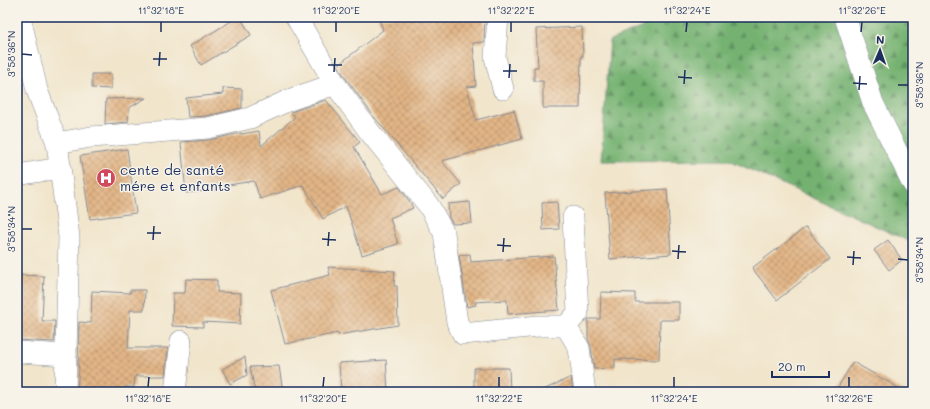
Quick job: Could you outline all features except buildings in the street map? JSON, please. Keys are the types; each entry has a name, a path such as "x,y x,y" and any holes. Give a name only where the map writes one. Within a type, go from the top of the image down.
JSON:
{"street":[{"path":"20,17 37,90 57,143 69,237 65,392"},
{"path":"296,17 335,84 369,132 429,206 444,233 457,322 463,334 538,326 566,326 578,313 572,217"},
{"path":"498,17 496,57 503,89"},
{"path":"845,17 873,103 913,184"},
{"path":"57,143 91,137 208,128 250,118 289,100 335,84"},
{"path":"17,175 60,168"},
{"path":"566,326 579,348 585,392"},
{"path":"175,392 181,341"},
{"path":"17,352 66,355"}],"green space":[{"path":"668,17 913,17 913,243 729,160 601,161 610,40"}],"place":[{"name":"cente de santé mére et enfants","path":"106,178"}]}
